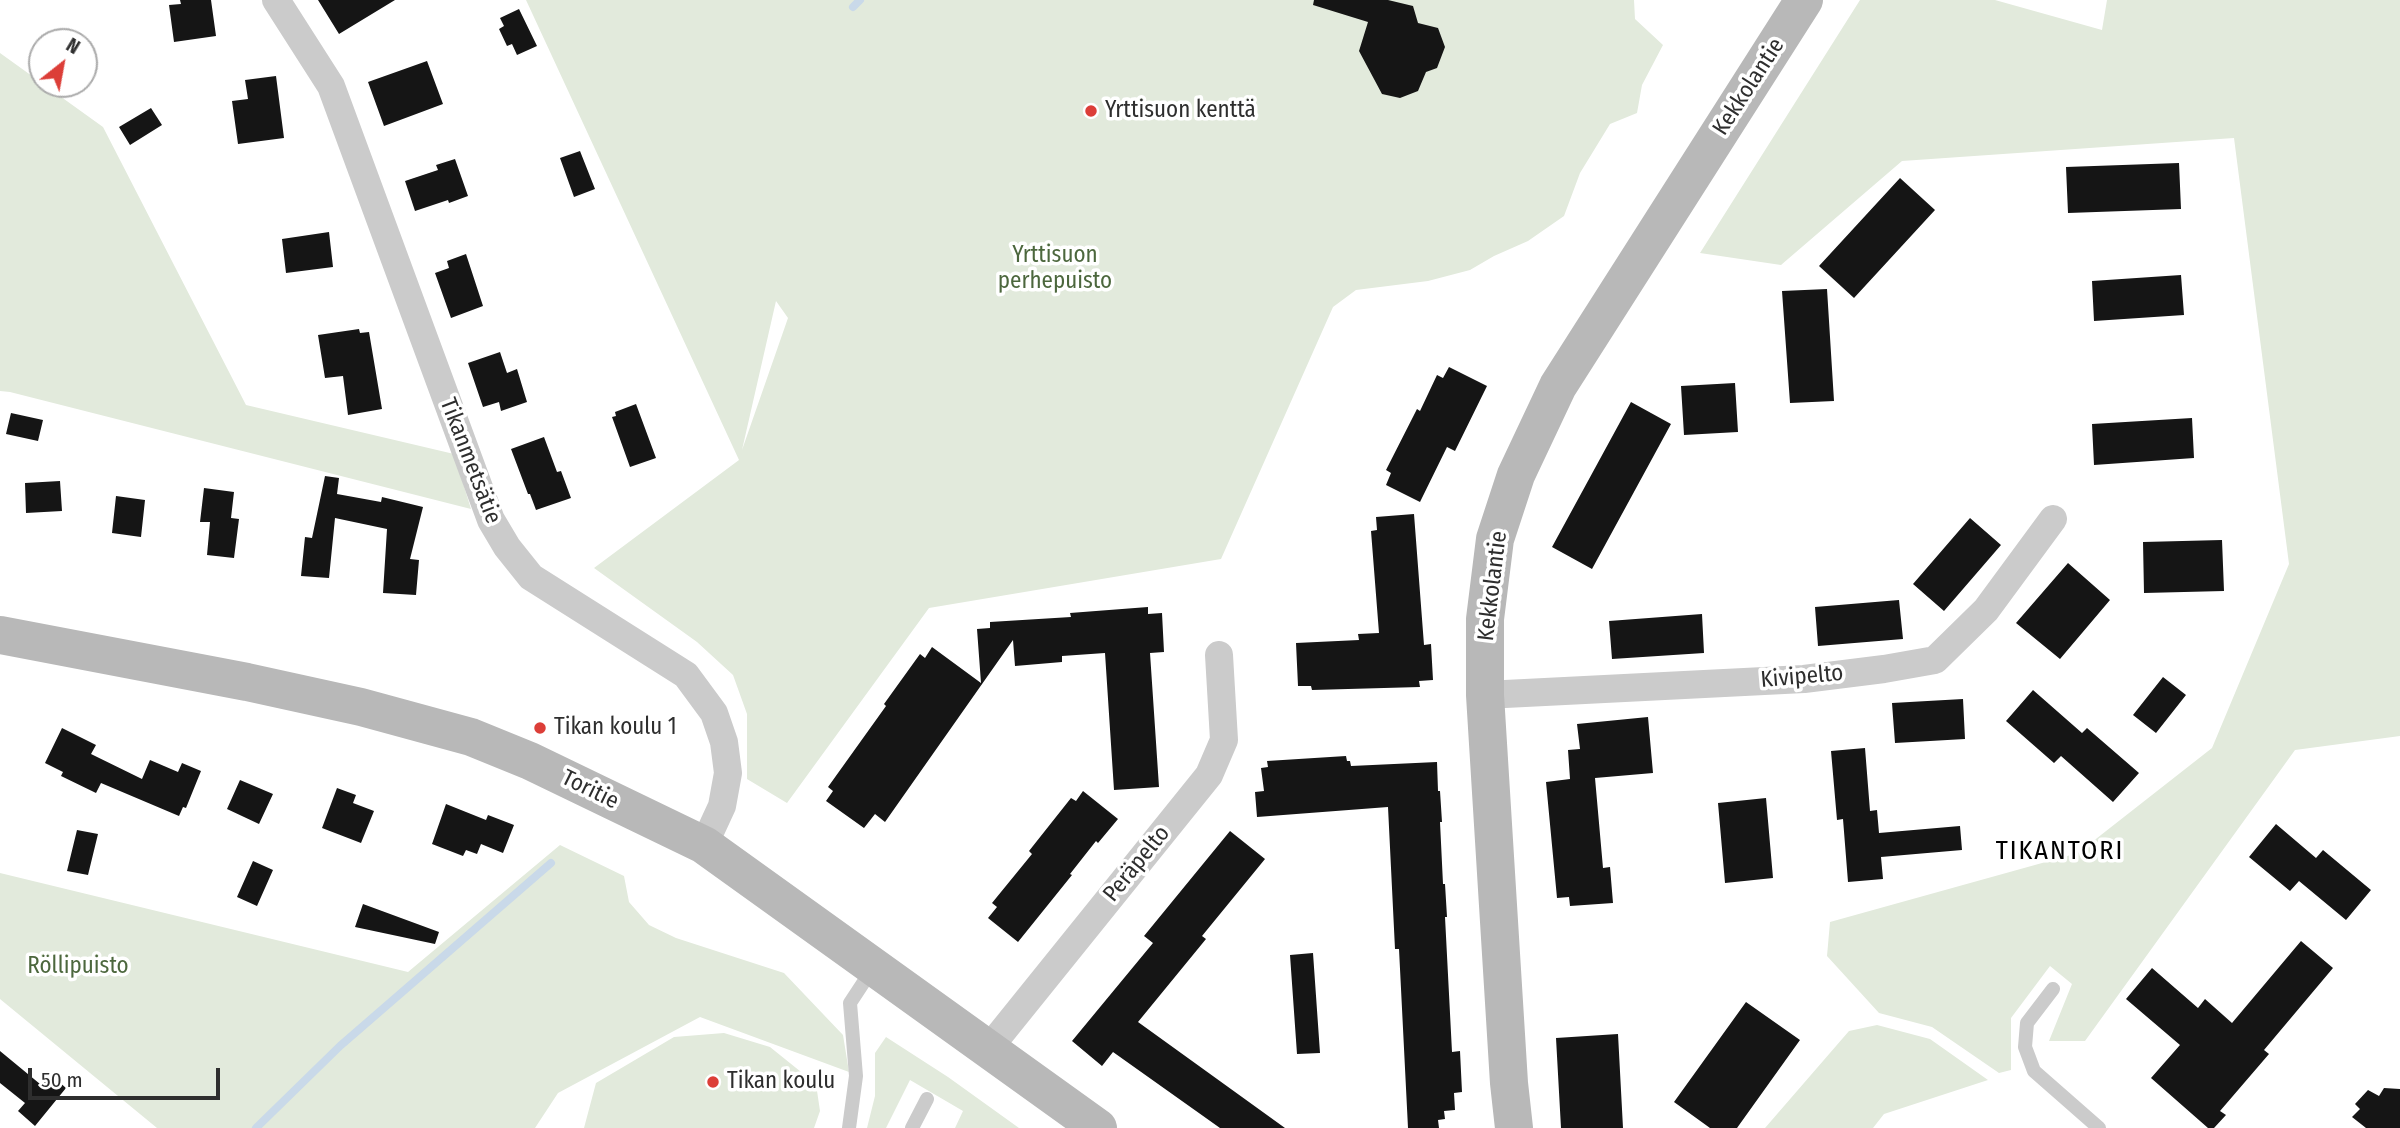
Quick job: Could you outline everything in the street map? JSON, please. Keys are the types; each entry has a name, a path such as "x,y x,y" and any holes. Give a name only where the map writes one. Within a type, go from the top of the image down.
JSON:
{"street":[{"name":"Tikanmetsätie","path":"276,0 331,86 491,520 507,547 531,577 686,675 714,713 724,742 728,773 722,806 704,845"},
{"name":"Kekkolantie","path":"1514,1128 1508,1070 1485,695 1485,619 1495,539 1516,475 1558,386 1804,0"},
{"name":"Kivipelto","path":"1485,695 1804,679 1934,660 1986,610 2053,519"},
{"name":"Toritie","path":"0,635 247,682 361,707 471,737 530,761 704,845 1098,1128"},
{"name":"Peräpelto","path":"989,1048 1209,775 1224,740 1219,655"}],"lane":[{"path":"849,1128 856,1076 850,1003 874,967"},
{"path":"2053,989 2027,1023 2025,1047 2034,1071 2099,1128"},
{"path":"912,1128 928,1099"}],"green space":[{"name":"Yrttisuon perhepuisto","path":"526,0 1634,0 1635,19 1663,45 1642,85 1637,113 1610,124 1580,173 1564,216 1528,241 1470,270 1428,281 1356,290 1333,307 1221,559 929,608 787,803 747,779 747,714 733,675 697,642 594,568 739,460","holes":["776,301 788,318 742,450"]},
{"path":"1860,0 1995,0 2102,30 2107,0 2400,0 2400,736 2295,750 2085,1041 2049,1041 2072,984 2050,966 2011,1018 2011,1070 1999,1073 1932,1027 1879,1013 1827,956 1830,922 2078,853 2212,748 2289,564 2234,138 1902,161 1781,265 1700,253"},
{"path":"0,53 28,73 28,98 63,98 103,127 246,405 454,454 471,509 10,392 0,391"},
{"name":"Röllipuisto","path":"560,845 624,876 629,902 649,925 676,938 784,973 843,1035 849,1072 700,1017 558,1093 535,1128 157,1128 0,999 0,873 408,972"},
{"path":"1877,1025 1930,1039 1988,1080 1884,1114 1873,1128 1765,1128 1849,1031"},
{"name":"Tikan koulu","path":"724,1033 770,1047 816,1084 820,1111 814,1128 584,1128 596,1083 674,1037"},
{"path":"886,1037 1019,1128 955,1128 963,1111 910,1080 886,1128 867,1128 875,1096 875,1053"}],"building":[{"path":"180,0 211,0 216,36 174,42 169,5 181,4"},
{"path":"318,0 395,0 339,34"},
{"path":"1314,0 1388,0 1413,6 1418,23 1438,28 1445,47 1437,68 1426,72 1418,91 1400,98 1382,94 1359,51 1368,22 1313,5"},
{"path":"519,9 537,46 517,55 512,44 507,46 499,29 504,26 500,18"},
{"path":"427,61 443,104 384,126 368,82"},
{"path":"276,76 284,138 238,144 232,101 248,99 245,80"},
{"path":"151,108 162,125 130,145 119,127"},
{"path":"580,151 595,189 574,197 560,158"},
{"path":"455,159 468,196 415,211 405,181 438,170 436,165"},
{"path":"2179,163 2181,209 2068,213 2066,167"},
{"path":"1900,178 1935,210 1854,298 1819,266"},
{"path":"329,232 333,267 286,273 282,239"},
{"path":"466,254 483,306 451,318 435,273 449,268 447,261"},
{"path":"2181,275 2184,315 2094,321 2092,281"},
{"path":"1827,289 1834,401 1790,403 1782,291"},
{"path":"359,329 360,333 369,332 382,409 348,415 343,376 325,378 318,335"},
{"path":"500,352 507,373 517,369 527,402 501,411 499,402 483,407 468,363"},
{"path":"1449,367 1487,386 1455,451 1447,447 1420,502 1386,485 1391,473 1386,470 1437,375 1443,378"},
{"path":"1735,383 1738,432 1684,435 1681,386"},
{"path":"1631,402 1671,424 1592,569 1552,547"},
{"path":"636,404 656,458 630,467 612,417 616,416 615,412"},
{"path":"11,413 43,420 38,441 6,434"},
{"path":"2192,418 2194,458 2094,465 2092,424"},
{"path":"544,437 557,472 561,471 571,498 536,510 511,449"},
{"path":"325,476 339,478 337,494 381,502 382,497 423,507 410,559 419,560 416,595 383,593 387,529 335,518 329,578 301,576 305,537 312,538"},
{"path":"60,481 62,511 26,513 25,483"},
{"path":"204,488 234,492 231,518 239,519 234,558 207,555 210,522 200,522"},
{"path":"116,496 145,500 141,537 112,533"},
{"path":"1414,514 1424,645 1431,644 1433,680 1419,681 1420,687 1312,690 1311,686 1298,686 1296,643 1359,640 1358,634 1379,633 1371,531 1377,530 1376,517"},
{"path":"1970,518 2001,545 1944,611 1913,584"},
{"path":"2222,540 2224,591 2144,593 2143,542"},
{"path":"2068,563 2110,600 2060,659 2016,623"},
{"path":"1899,600 1903,639 1818,646 1815,607"},
{"path":"1148,607 1148,614 1162,613 1164,652 1150,653 1159,787 1114,790 1105,653 1062,656 1062,662 1015,666 1013,640 885,822 875,814 864,828 826,801 833,791 828,787 920,654 925,658 932,647 981,683 977,629 990,628 990,622 1071,617 1070,613"},
{"path":"1702,614 1704,653 1612,659 1609,621"},
{"path":"2163,677 2186,695 2156,733 2133,715"},
{"path":"2033,690 2082,733 2087,728 2139,773 2113,802 2061,756 2054,763 2006,721"},
{"path":"1963,699 1965,739 1895,743 1892,703"},
{"path":"1648,717 1653,773 1595,778 1603,868 1610,867 1613,903 1570,906 1569,897 1557,898 1546,782 1570,779 1568,750 1580,749 1577,724"},
{"path":"62,728 96,745 91,754 142,779 150,760 178,772 182,763 201,771 186,808 183,807 179,816 101,783 96,793 61,776 63,772 45,763"},
{"path":"1865,748 1870,811 1877,810 1879,833 1960,826 1962,850 1881,857 1883,879 1848,882 1843,819 1837,820 1831,751"},
{"path":"1346,756 1351,766 1437,762 1452,1052 1460,1051 1462,1092 1454,1093 1455,1110 1444,1111 1445,1119 1438,1120 1439,1128 1408,1128 1399,949 1395,949 1388,807 1257,817 1255,792 1264,791 1261,768 1268,767 1267,761"},
{"path":"240,780 273,794 259,824 227,809"},
{"path":"337,788 356,795 353,803 374,811 361,843 322,828"},
{"path":"1083,791 1118,819 1098,843 1096,841 1018,942 988,918 997,907 992,903 1032,854 1029,851 1071,798 1076,801"},
{"path":"1766,798 1773,878 1725,883 1718,803"},
{"path":"446,804 486,820 488,815 514,825 503,853 481,844 477,854 466,850 463,856 432,844"},
{"path":"2276,824 2316,858 2323,850 2371,890 2346,920 2299,881 2290,891 2249,857"},
{"path":"77,830 98,834 88,875 67,871"},
{"path":"1230,831 1265,859 1202,936 1206,939 1138,1022 1285,1128 1220,1128 1113,1052 1102,1066 1072,1041 1153,943 1144,936"},
{"path":"253,861 273,870 257,906 237,897"},
{"path":"363,904 439,932 435,944 355,927"},
{"path":"2301,941 2333,968 2264,1050 2269,1054 2220,1111 2226,1115 2214,1128 2208,1128 2151,1078 2180,1045 2126,999 2152,968 2198,1008 2205,999 2232,1023"},
{"path":"1313,953 1320,1053 1297,1054 1290,955"},
{"path":"1746,1002 1800,1040 1737,1128 1710,1128 1674,1102"},
{"path":"1618,1034 1623,1128 1561,1128 1556,1038"},
{"path":"0,1051 40,1084 49,1073 66,1088 35,1126 18,1111 25,1103 0,1083"},
{"path":"2384,1088 2400,1089 2400,1128 2366,1128 2352,1117 2360,1109 2355,1104 2368,1090 2379,1096"}],"waterway":[{"path":"853,7 860,0"},
{"path":"256,1128 340,1046 551,863"}],"place":[{"name":"Yrttisuon kenttä","path":"1091,111"},
{"name":"Tikan koulu 1","path":"540,728"},
{"name":"Tikan koulu","path":"713,1082"}],"district":[{"name":"TIKANTORI","path":"2060,852"}]}
